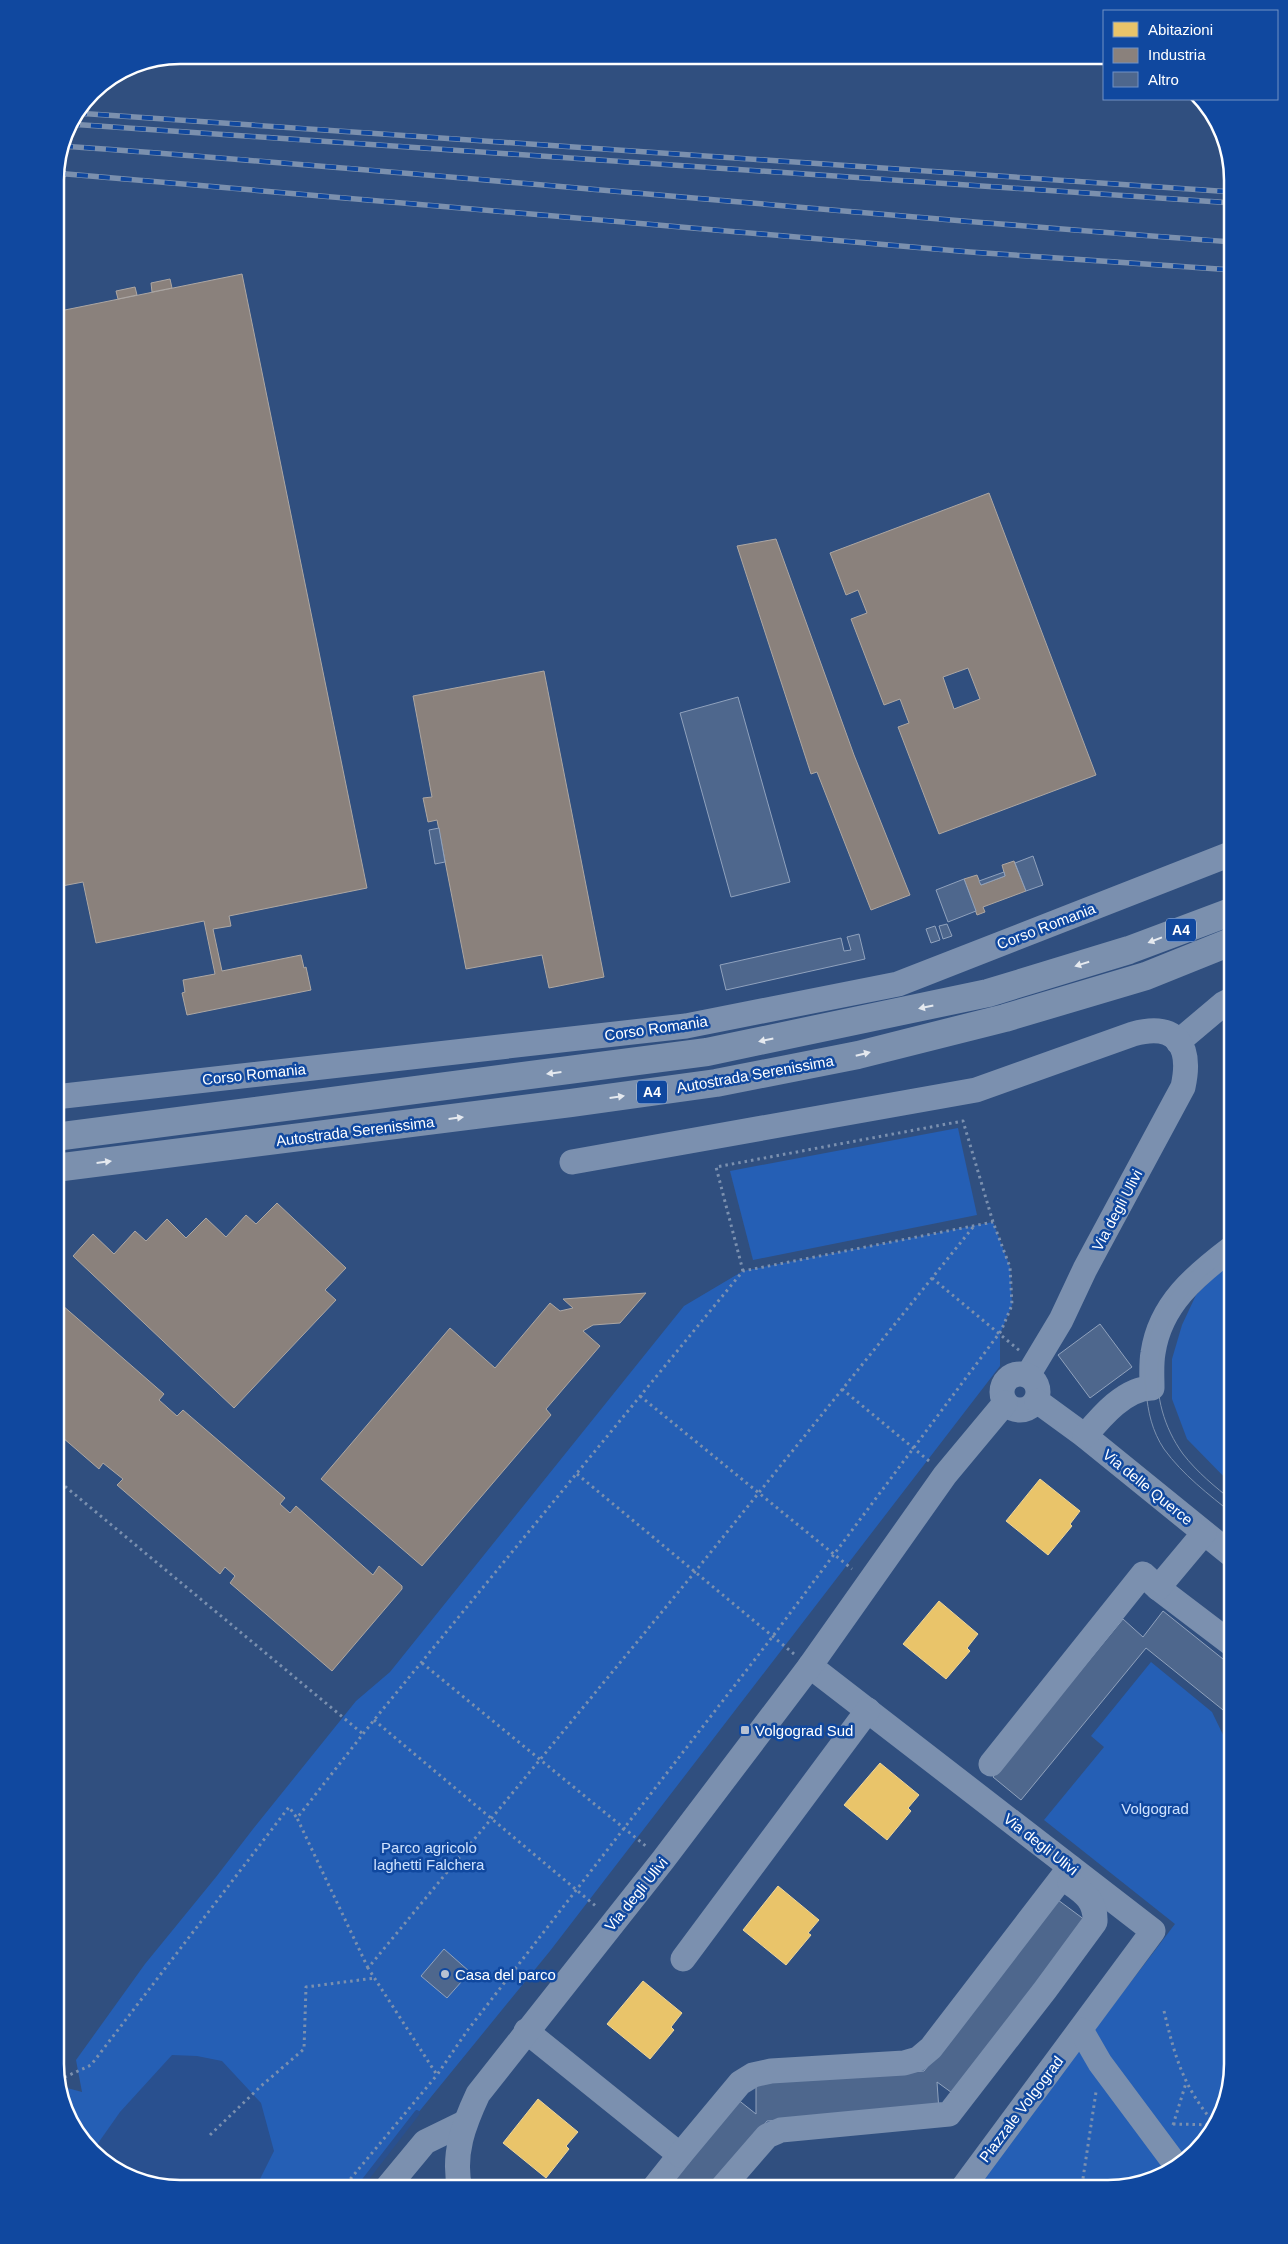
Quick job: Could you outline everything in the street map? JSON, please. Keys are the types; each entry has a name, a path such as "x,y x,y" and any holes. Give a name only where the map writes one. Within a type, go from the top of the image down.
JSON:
{"highway":[{"name":"Autostrada Serenissima","path":"64,1136 707,1052 988,994 1129,950 1224,914"},
{"name":"Autostrada Serenissima","path":"64,1167 552,1106 716,1083 858,1055 1005,1018 1146,976 1224,945"}],"street":[{"name":"Corso Romania","path":"64,1096 686,1026 898,984 1224,857"},
{"path":"572,1162 976,1090 1145,1030 1162,1031 1178,1042 1224,1004"},
{"name":"Via degli Ulivi","path":"1028,1375 1061,1320 1085,1269 1183,1087 1187,1070 1186,1058 1178,1042"},
{"path":"1085,1436 1099,1421 1132,1393 1152,1388 1154,1346 1162,1322 1168,1311 1193,1279 1224,1254"},
{"path":"1019,1373 1028,1375 1036,1382 1039,1391 1037,1400 1031,1408 1022,1411 1012,1409 1005,1403 1001,1394 1003,1384 1010,1377 1019,1373"},
{"name":"Via delle Querce","path":"1037,1400 1085,1436 1224,1549"},
{"name":"Via degli Ulivi","path":"460,2180 458,2153 464,2122 478,2094 663,1860 810,1666 945,1475 1005,1403"},
{"path":"988,1423 1021,1416 1063,1420"},
{"path":"1158,1588 1204,1533"},
{"path":"991,1764 1143,1574 1158,1588 1224,1638"},
{"name":"Via degli Ulivi","path":"810,1666 868,1710 1066,1872 1153,1931"},
{"path":"683,1959 868,1710"},
{"path":"660,2180 740,2083 753,2074 771,2071 904,2063 918,2059 931,2048 1066,1872 1087,1894 1095,1911 1095,1922 949,2114 781,2130 767,2136 729,2180"},
{"name":"Piazzale Volgograd","path":"969,2180 1153,1931"},
{"path":"1081,2030 1100,2063 1164,2130 1174,2160"},
{"path":"526,2031 680,2155"},
{"path":"393,2180 425,2142 464,2122"}],"path":[{"path":"350,2180 437,2075 467,2030 773,1636 1001,1332 1012,1305 1010,1267 993,1222 963,1121 716,1166 742,1271"},
{"path":"297,1818 374,1720 742,1271 993,1222"},
{"path":"368,1968 694,1573 974,1226"},
{"path":"932,1278 1001,1332"},
{"path":"842,1390 945,1475"},
{"path":"640,1396 759,1492 867,1583"},
{"path":"577,1474 694,1573 810,1666"},
{"path":"64,1485 363,1734"},
{"path":"422,1663 663,1860"},
{"path":"374,1720 613,1922"},
{"path":"65,2077 91,2065 289,1807 297,1818 368,1968 437,2075"},
{"path":"210,2135 260,2086 304,2049 306,1987 375,1978"},
{"path":"1164,2010 1174,2052 1186,2082 1197,2104 1210,2119"},
{"path":"1083,2180 1100,2063"},
{"path":"1164,2130 1186,2082"},
{"path":"1164,2130 1207,2125"}],"green space":[{"path":"958,1128 977,1215 753,1260 730,1171"},
{"name":"Parco agricolo laghetti Falchera","path":"993,1222 1010,1267 1012,1305 1000,1334 1000,1366 550,1951 363,2180 172,2180 142,2174 115,2161 83,2129 70,2102 66,2088 82,2092 76,2060 145,1964 356,1701 390,1672 684,1306 743,1271"},
{"path":"1224,1270 1224,1477 1187,1439 1172,1399 1172,1359 1182,1325 1196,1295"},
{"name":"Volgograd","path":"1151,1662 1212,1712 1224,1737 1224,2064 1220,2094 1209,2122 1195,2141 1173,2161 1153,2171 1123,2179 1108,2180 980,2180 1175,1924 1044,1820 1104,1747 1091,1736"}],"shaded area":[{"path":"172,2055 197,2056 222,2061 261,2103 274,2151 260,2180 172,2180 157,2178 142,2174 115,2161 97,2145 120,2112"}],"building: Abitazioni":[{"path":"1040,1479 1080,1511 1070,1524 1072,1526 1048,1555 1006,1521"},
{"path":"939,1601 978,1634 967,1648 970,1651 946,1679 903,1644"},
{"path":"880,1763 919,1795 908,1808 911,1811 887,1840 844,1805"},
{"path":"778,1886 819,1920 808,1933 811,1935 786,1965 743,1930"},
{"path":"643,1981 682,2013 671,2027 674,2030 650,2059 607,2024"},
{"path":"538,2099 578,2132 566,2146 569,2149 546,2178 503,2143"}],"building: Industria":[{"path":"242,274 367,888 229,916 231,926 213,929 222,971 301,955 304,968 306,967 311,990 187,1015 182,993 185,992 183,980 215,974 204,921 96,943 83,882 64,886 64,310"},
{"path":"170,279 172,288 152,292 151,283"},
{"path":"135,287 137,295 118,299 116,291"},
{"path":"989,493 1096,775 939,834 898,727 909,723 900,699 884,705 851,619 867,613 858,590 846,595 830,553","holes":["968,668 980,699 954,709 943,677"]},
{"path":"776,539 854,755 910,895 871,910 817,772 811,774 737,546"},
{"path":"544,671 604,977 549,988 542,955 466,969 437,820 428,822 423,798 432,797 413,696"},
{"path":"1014,861 1026,891 983,907 985,912 977,915 964,879 977,875 981,885 1005,876 1002,865"},
{"path":"277,1203 346,1268 325,1290 336,1300 234,1408 73,1256 93,1234 114,1254 135,1231 146,1241 167,1219 186,1238 206,1218 226,1237 246,1215 256,1224"},
{"path":"646,1293 620,1323 593,1325 583,1331 600,1346 546,1409 551,1415 422,1566 321,1479 450,1328 495,1368 550,1303 560,1311 573,1308 563,1299"},
{"path":"64,1307 164,1394 159,1400 177,1416 183,1410 285,1498 280,1504 290,1513 296,1506 373,1575 379,1566 402,1586 402,1589 332,1671 230,1583 235,1576 225,1567 220,1574 117,1485 123,1479 103,1463 99,1469 64,1439"}],"building: Altro":[{"path":"738,697 790,882 731,897 680,713"},
{"path":"439,828 445,862 435,864 429,830"},
{"path":"1033,856 1043,885 1026,891 1015,863"},
{"path":"1004,872 1005,876 981,885 979,881"},
{"path":"964,879 976,911 948,922 936,890"},
{"path":"947,924 952,936 943,939 939,926"},
{"path":"935,926 940,940 931,943 926,929"},
{"path":"859,934 865,959 726,990 720,965 841,938 844,951 851,950 847,937"},
{"path":"1100,1324 1132,1367 1090,1398 1058,1355"},
{"path":"1163,1611 1224,1660 1224,1711 1146,1648 1021,1800 993,1777 1123,1619 1143,1637"},
{"path":"1058,1900 1085,1920 955,2095 937,2082 939,2111 767,2121 720,2180 671,2180 737,2099 756,2114 756,2082 924,2071"},
{"name":"Casa del parco","path":"444,1949 470,1972 447,1998 421,1976"}],"waterway":[{"path":"365,2180 417,2113"}],"tram line":[{"path":"1224,1244 1196,1269 1166,1302 1156,1321 1149,1341 1145,1365 1148,1406 1151,1421 1160,1442 1171,1458 1188,1476 1224,1507"},
{"path":"1224,1261 1197,1283 1182,1301 1170,1322 1162,1343 1158,1366 1158,1388 1162,1411 1171,1433 1183,1454 1194,1467 1224,1494"}],"railway":[{"path":"84,114 1224,191"},
{"path":"78,125 1224,202"},
{"path":"69,147 1224,241"},
{"path":"64,174 970,252 1224,269"}],"place":[{"name":"Volgograd Sud","path":"745,1730"},
{"name":"Casa del parco","path":"445,1974"}]}
